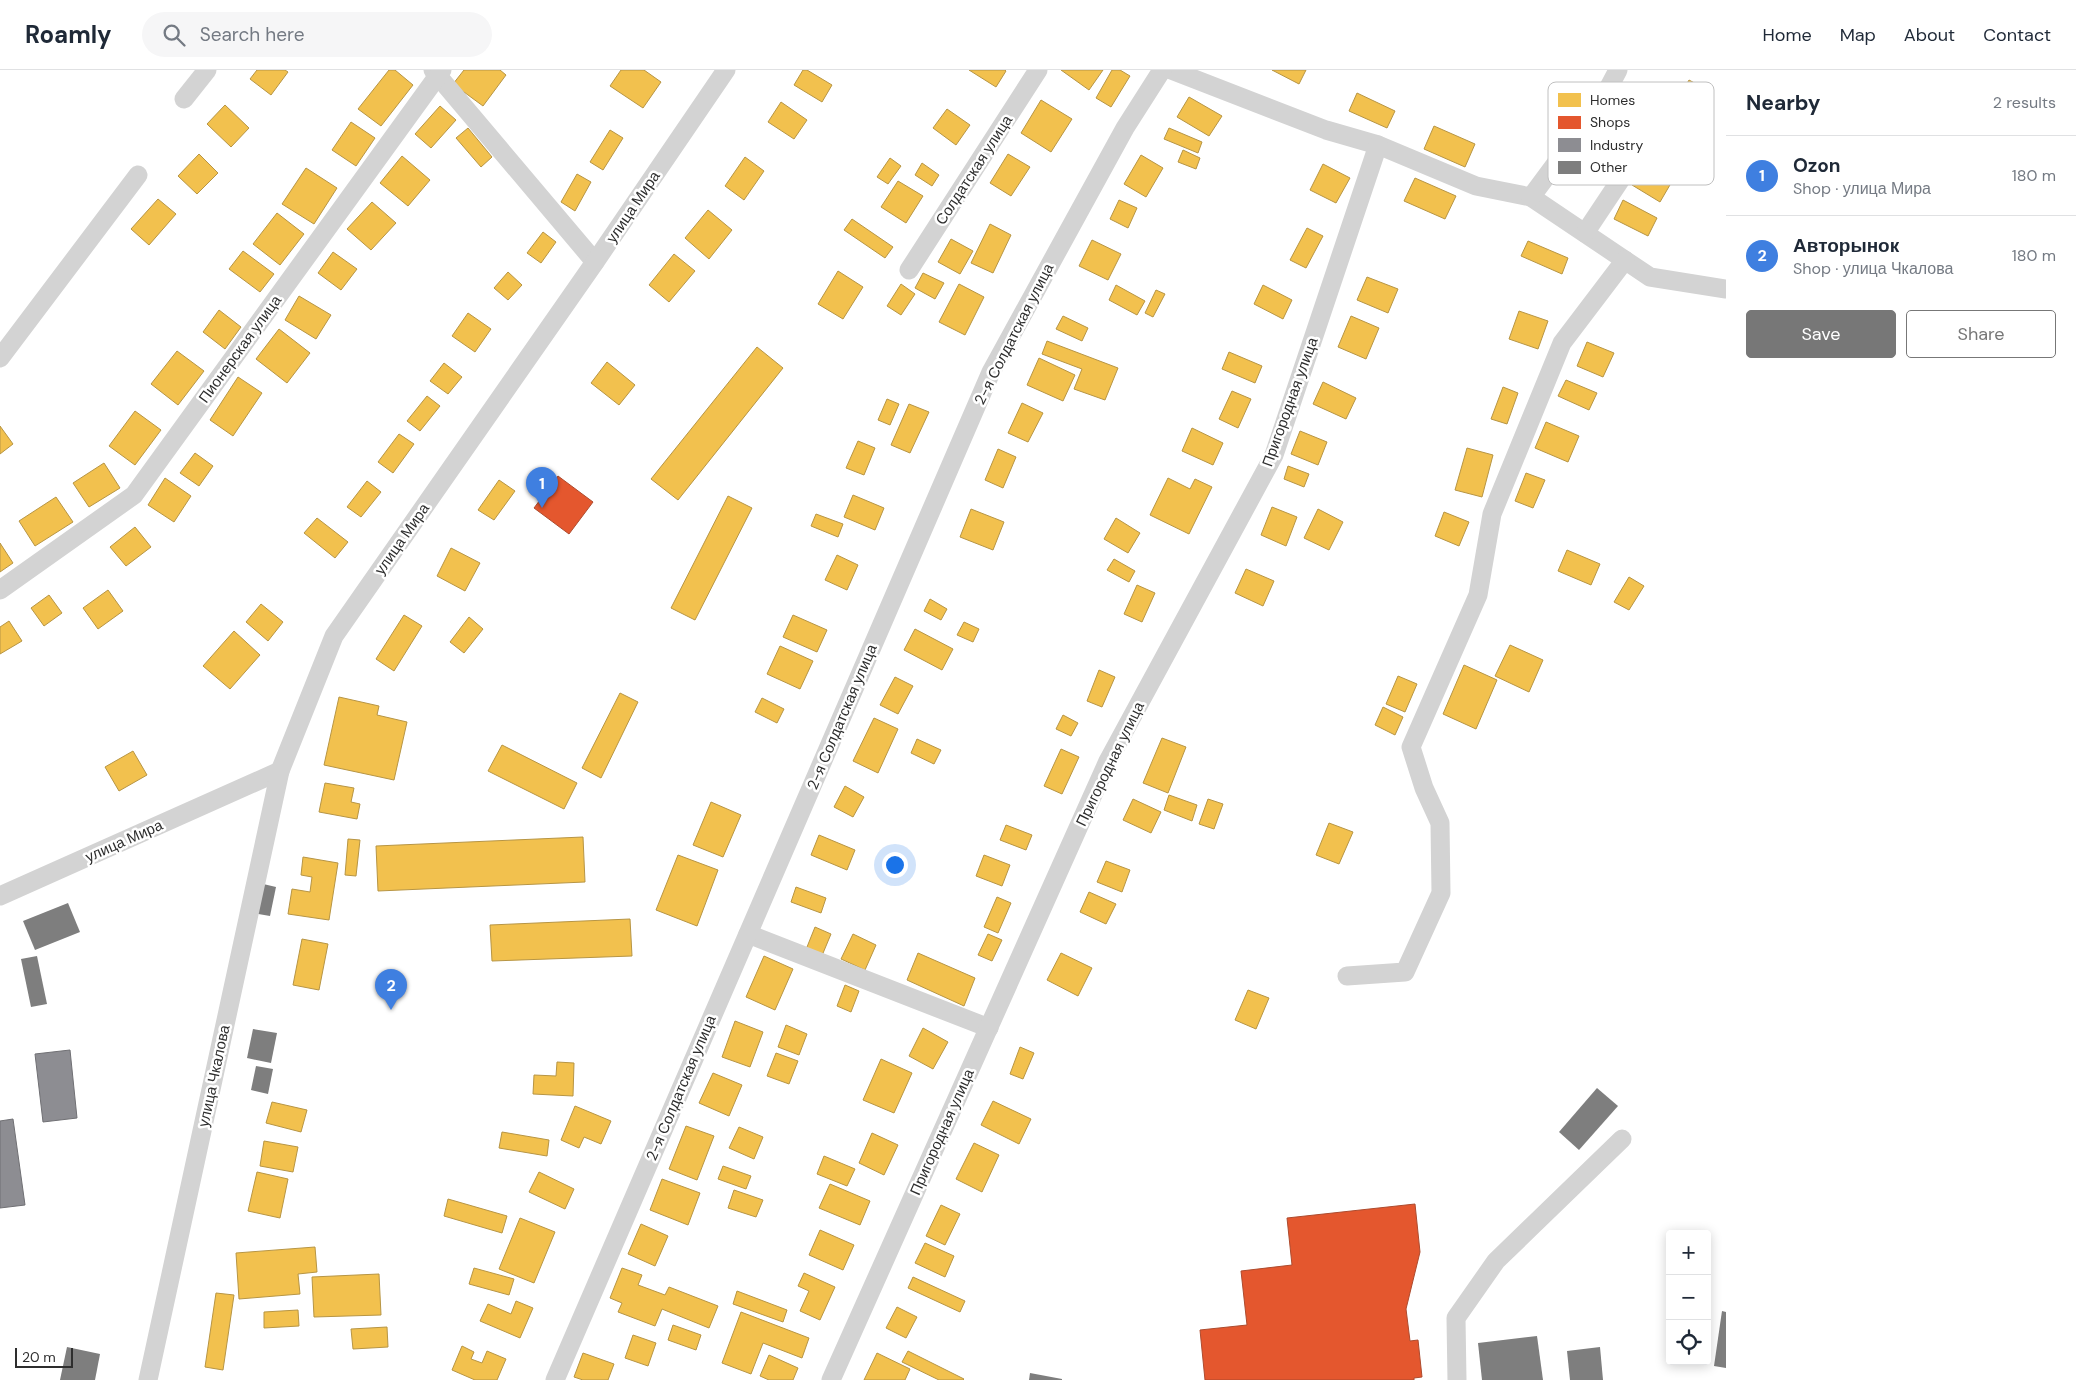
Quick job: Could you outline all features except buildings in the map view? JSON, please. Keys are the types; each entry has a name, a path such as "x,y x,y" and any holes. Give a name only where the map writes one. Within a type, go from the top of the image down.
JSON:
{"street":[{"path":"184,100 207,70"},
{"name":"улица Мира","path":"0,896 280,771 334,636 595,262 726,70"},
{"name":"Солдатская улица","path":"909,270 1038,70"},
{"name":"2-я Солдатская улица","path":"555,1380 991,372 1125,128 1162,70"},
{"path":"1171,70 1214,77 1326,130 1378,145 1476,186 1531,197 1650,277 1726,289"},
{"path":"1612,82 1618,70"},
{"path":"438,72 595,262"},
{"name":"Пионерская улица","path":"0,590 134,495 438,72"},
{"name":"Пригородная улица","path":"831,1380 1108,761 1274,455 1378,145"},
{"path":"1531,197 1548,174"},
{"path":"0,358 138,175"},
{"path":"1585,233 1617,185"},
{"path":"1347,976 1405,972 1441,893 1440,823 1424,788 1411,747 1478,595 1492,514 1562,343 1625,260"},
{"name":"улица Чкалова","path":"148,1380 280,771"},
{"path":"748,934 989,1028"},
{"path":"1457,1380 1456,1318 1496,1261 1622,1139"}],"place":[{"name":"Ozon","path":"542,508"},
{"name":"Авторынок","path":"391,1010"}]}
